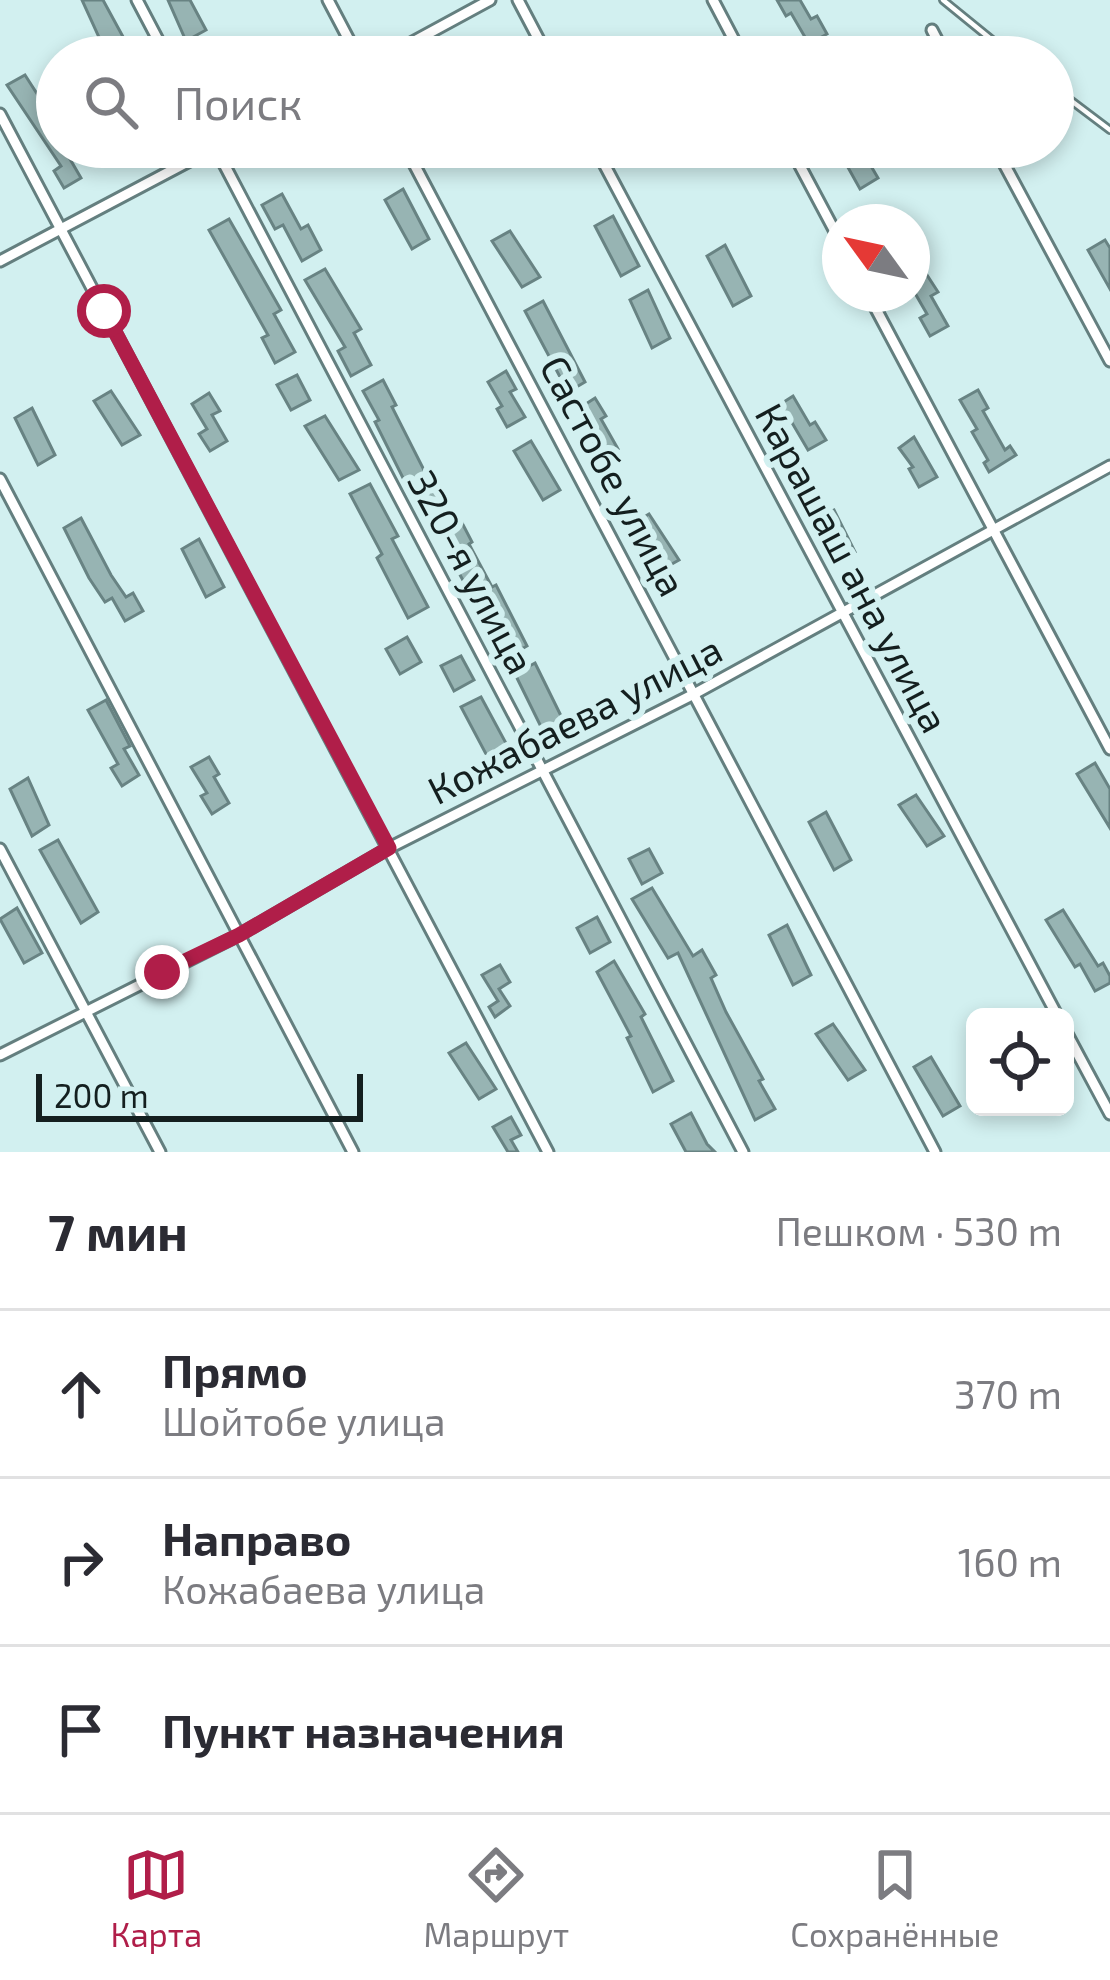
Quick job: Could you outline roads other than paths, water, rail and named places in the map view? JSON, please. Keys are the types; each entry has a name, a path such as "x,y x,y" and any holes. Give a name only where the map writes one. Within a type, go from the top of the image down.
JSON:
{"street":[{"path":"137,0 156,36"},
{"path":"328,0 347,36"},
{"path":"424,36 490,0"},
{"path":"518,0 537,36"},
{"path":"713,0 732,36"},
{"path":"932,30 935,36"},
{"path":"0,115 548,1152"},
{"path":"0,262 176,168"},
{"name":"320-я улица","path":"226,168 743,1152"},
{"name":"Састобе улица","path":"416,168 935,1152"},
{"name":"Карашаш ана улица","path":"606,168 1053,1008"},
{"path":"801,168 822,207"},
{"path":"1006,168 1110,362"},
{"path":"877,312 1110,749"},
{"name":"Кожабаева улица","path":"0,1054 239,935 389,848 694,694 1110,466"},
{"path":"0,479 353,1152"},
{"path":"0,849 160,1152"},
{"path":"1074,1047 1110,1114"}],"lane":[{"path":"943,0 987,36"},
{"path":"1074,103 1110,130"}]}
